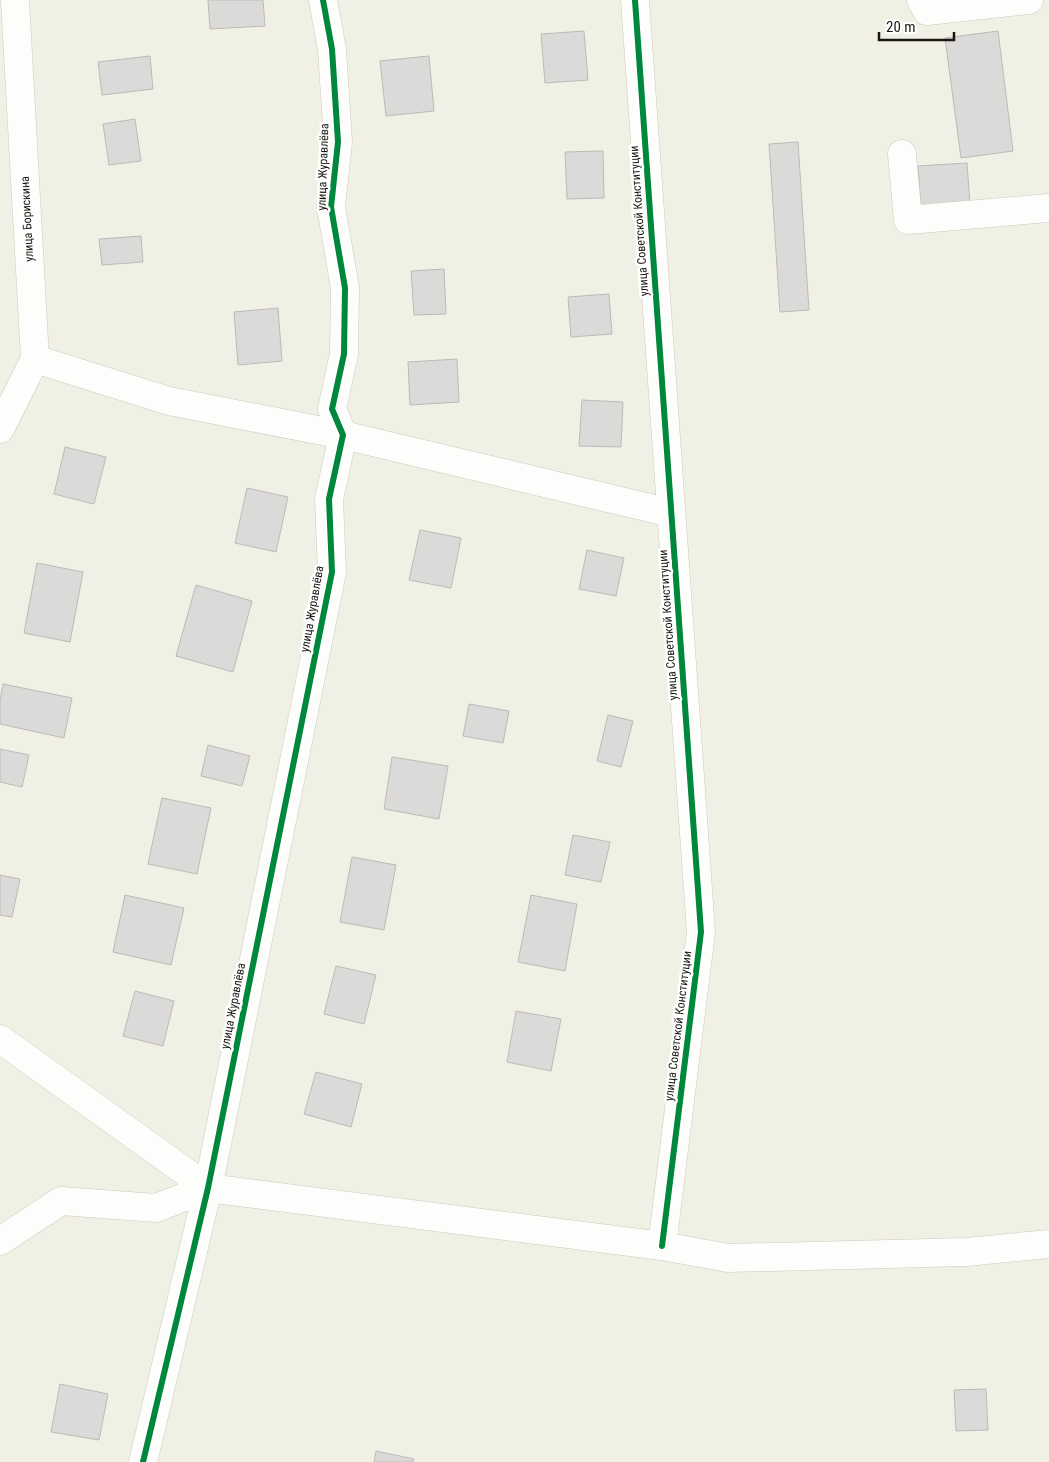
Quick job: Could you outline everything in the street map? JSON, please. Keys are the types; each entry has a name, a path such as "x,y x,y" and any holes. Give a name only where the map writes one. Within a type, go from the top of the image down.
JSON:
{"street":[{"name":"улица Борискина","path":"0,429 35,359 15,0"},
{"name":"улица Журавлёва","path":"143,1462 208,1188 332,572 329,500 343,435 332,409 344,354 345,288 331,207 338,142 332,49 323,0"},
{"name":"улица Советской Конституции","path":"634,0 702,932 662,1246"},
{"path":"921,0 927,11 1029,0"},
{"path":"902,154 908,220 1049,208"},
{"path":"35,359 169,401 343,435 671,513"},
{"path":"0,1039 208,1188"},
{"path":"0,1241 62,1201 156,1208 208,1188 662,1246 728,1258 966,1252 1049,1244"}],"building":[{"path":"208,0 263,0 265,26 210,29"},
{"path":"584,31 588,80 545,83 541,34"},
{"path":"998,31 1013,151 961,158 945,38"},
{"path":"150,56 153,89 102,95 98,62"},
{"path":"429,56 434,111 386,116 380,61"},
{"path":"135,119 141,161 109,165 103,124"},
{"path":"798,142 809,310 780,312 769,144"},
{"path":"603,151 604,198 567,199 565,152"},
{"path":"967,163 970,206 921,209 918,166"},
{"path":"141,236 143,262 102,265 99,239"},
{"path":"444,269 446,314 414,315 411,271"},
{"path":"609,294 612,334 571,337 568,297"},
{"path":"278,308 282,361 238,365 234,312"},
{"path":"457,359 459,402 410,405 408,362"},
{"path":"582,400 623,402 621,447 579,446"},
{"path":"65,447 106,457 94,504 54,494"},
{"path":"247,488 288,497 276,552 235,543"},
{"path":"420,530 461,538 451,588 409,580"},
{"path":"587,550 624,558 616,596 579,589"},
{"path":"37,563 83,572 70,642 24,633"},
{"path":"196,585 252,601 233,672 176,656"},
{"path":"3,684 72,698 64,738 0,724 0,700"},
{"path":"469,704 509,711 503,743 463,736"},
{"path":"608,715 633,721 621,767 597,761"},
{"path":"208,745 250,756 242,786 201,776"},
{"path":"0,749 29,755 22,787 0,782"},
{"path":"392,757 448,766 439,819 384,809"},
{"path":"162,798 211,808 197,874 148,864"},
{"path":"573,835 610,842 601,882 565,875"},
{"path":"352,857 396,865 384,930 340,922"},
{"path":"0,875 20,879 12,917 0,915"},
{"path":"125,895 184,908 171,965 113,952"},
{"path":"531,895 577,904 565,971 518,962"},
{"path":"336,966 376,975 364,1024 324,1014"},
{"path":"135,991 174,1001 163,1046 123,1036"},
{"path":"516,1011 561,1019 551,1071 507,1062"},
{"path":"316,1072 362,1084 351,1127 304,1114"},
{"path":"60,1384 108,1394 99,1440 51,1432"},
{"path":"986,1389 988,1430 956,1431 954,1390"},
{"path":"376,1451 414,1459 413,1462 374,1462"}],"cycle path":[{"path":"143,1462 208,1188 332,572 329,499 343,435 332,409 344,354 345,288 331,207 338,142 332,49 323,0"},
{"path":"635,0 701,932 662,1246"}]}
